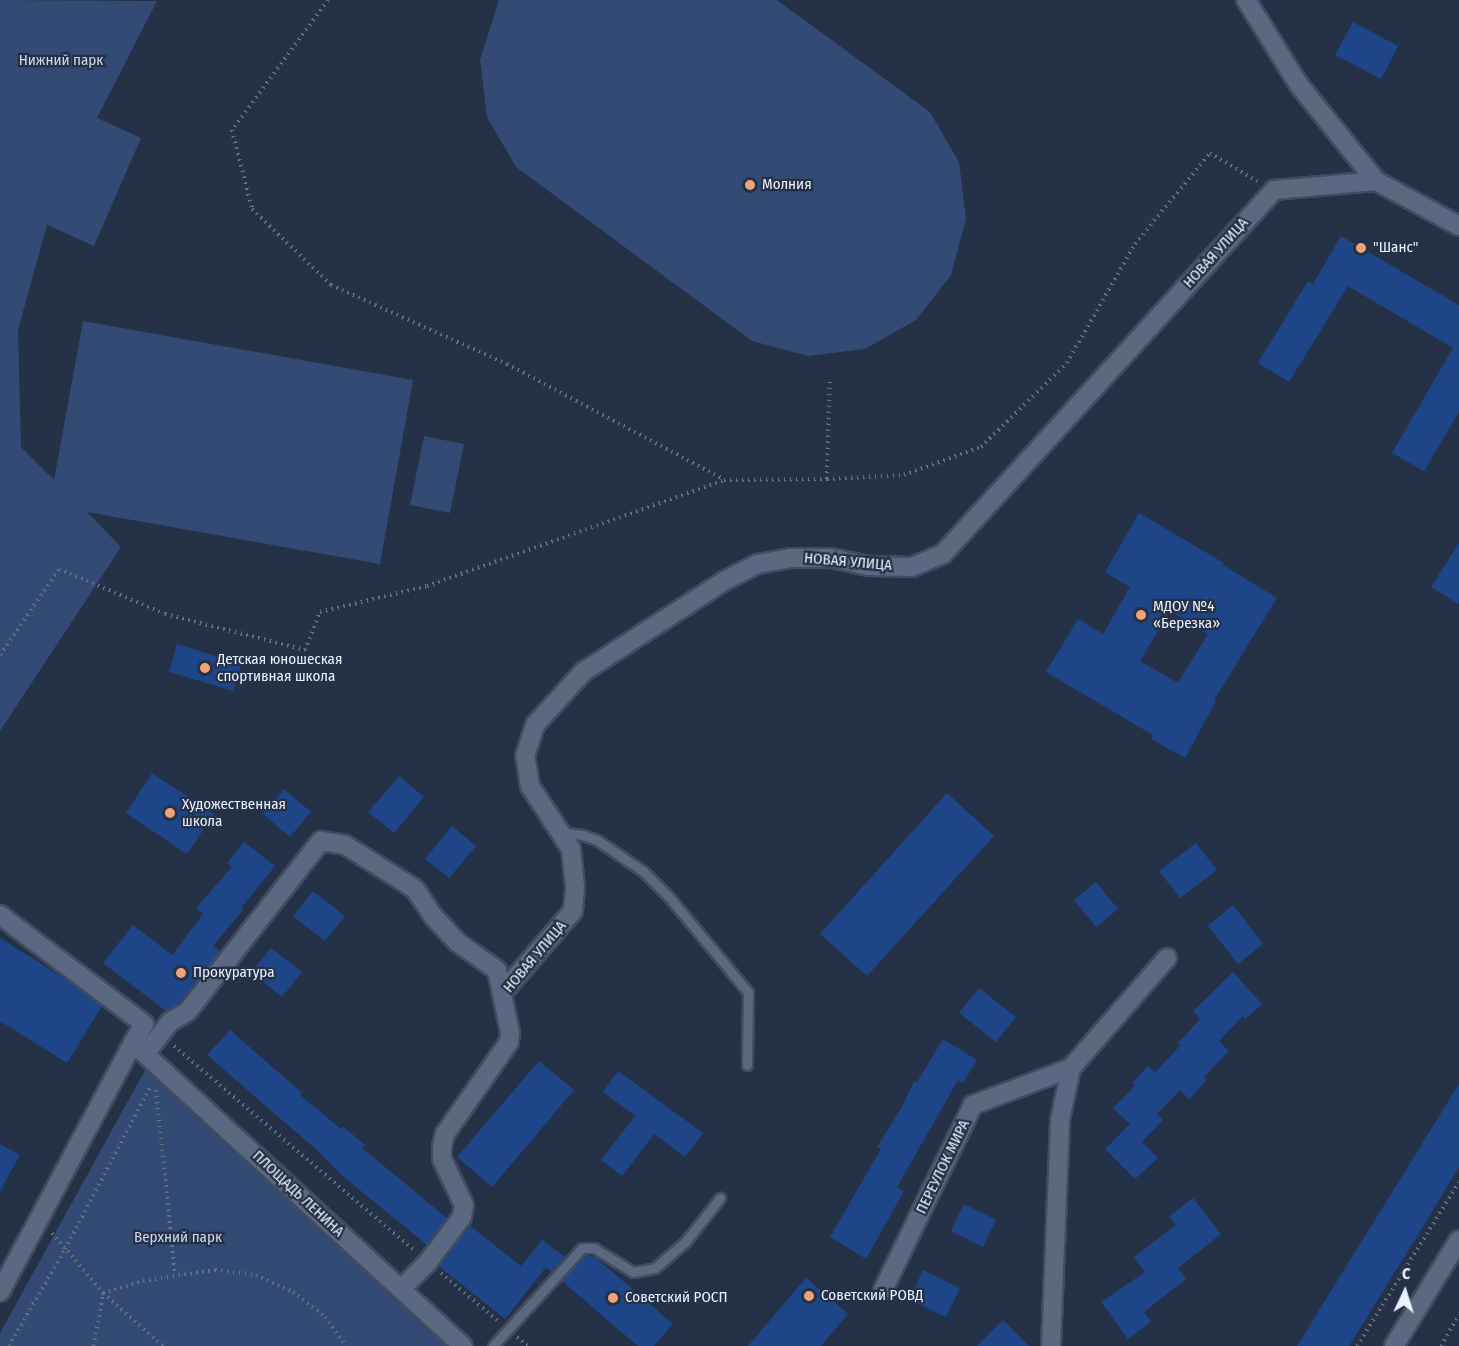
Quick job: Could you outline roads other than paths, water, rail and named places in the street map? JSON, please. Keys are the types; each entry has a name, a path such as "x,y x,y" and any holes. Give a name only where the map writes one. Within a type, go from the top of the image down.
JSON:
{"street":[{"path":"1246,0 1299,85 1376,181 1459,225"},
{"name":"НОВАЯ УЛИЦА","path":"401,1289 428,1262 462,1217 464,1205 442,1158 442,1146 451,1125 509,1042 510,1032 502,993 573,911 575,886 571,849 530,786 525,756 535,725 583,672 724,581 757,564 790,558 831,558 868,566 912,567 943,554 1274,190 1376,181"},
{"path":"0,1292 39,1220 145,1054 170,1022 188,1011 321,841 345,845 414,889 433,916 457,942 497,970 502,993"},
{"path":"0,915 144,1024 145,1054"},
{"name":"ПЕРЕУЛОК МИРА","path":"883,1290 973,1105 1071,1068 1167,958"},
{"name":"ПЛОЩАДЬ ЛЕНИНА","path":"145,1054 463,1346"},
{"name":"ПЕРЕУЛОК МИРА","path":"1051,1346 1060,1120 1071,1068"},
{"path":"1394,1346 1459,1240"}],"lane":[{"path":"561,832 583,835 597,840 644,872 669,897 748,992 747,1065"},
{"path":"493,1346 582,1248 594,1248 633,1272 655,1268 686,1241 720,1197"}],"place":[{"name":"Молния","path":"750,185"},
{"name":"\"Шанс\"","path":"1361,248"},
{"name":"МДОУ №4 «Березка»","path":"1141,615"},
{"name":"Детская юношеская спортивная школа","path":"205,668"},
{"name":"Художественная школа","path":"170,813"},
{"name":"Прокуратура","path":"181,973"},
{"name":"Советский РОВД","path":"809,1296"},
{"name":"Советский РОСП","path":"613,1298"}],"park label":[{"name":"Нижний парк","path":"61,61"},
{"name":"Верхний парк","path":"178,1238"}]}
